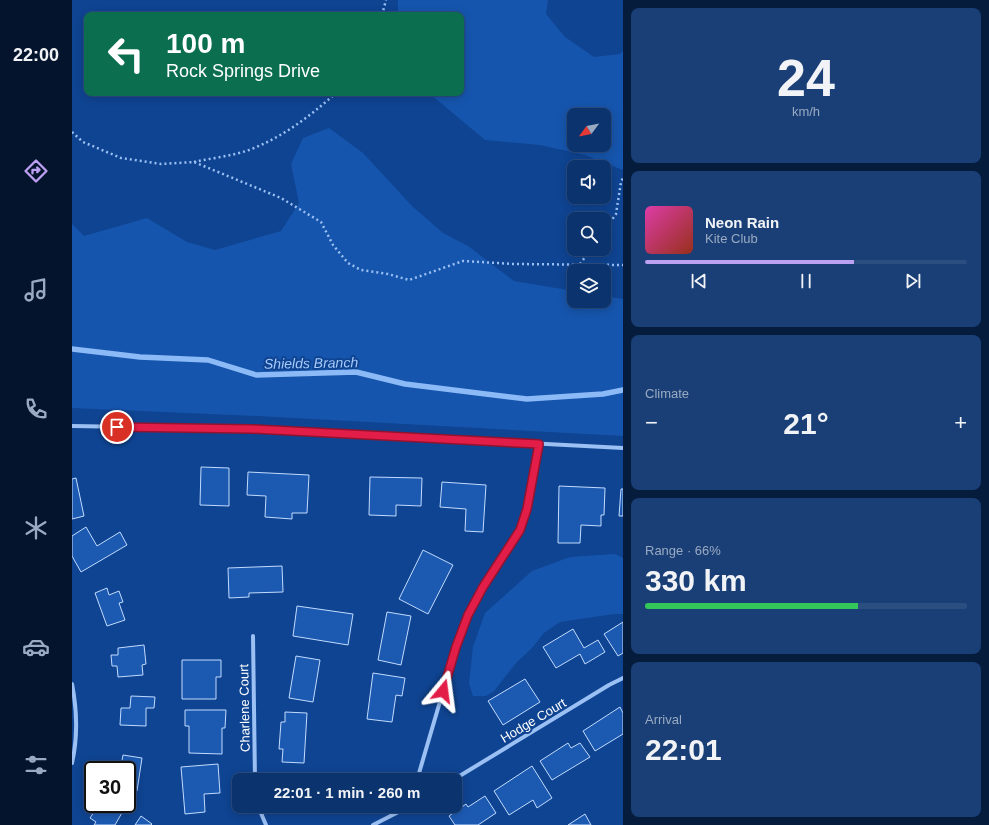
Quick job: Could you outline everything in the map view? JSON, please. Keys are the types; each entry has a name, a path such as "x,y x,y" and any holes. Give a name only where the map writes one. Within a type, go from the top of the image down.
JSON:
{"street":[{"path":"72,426 252,429 623,448"},
{"path":"419,773 456,647 468,615 483,587 520,530 527,509 539,444"},
{"name":"Charlene Court","path":"253,636 255,773"},
{"name":"Hodge Court","path":"462,775 623,678"},
{"path":"72,684 76,719 76,738 72,763"},
{"path":"261,813 266,825"},
{"path":"373,825 396,813"}],"path":[{"path":"383,12 386,0"},
{"path":"72,132 83,142 121,158 161,164 194,162 248,150 284,134 317,110 333,96"},
{"path":"194,162 281,198 321,222 333,245 348,263 361,270 388,274 409,280 463,261 514,264 567,264"},
{"path":"611,221 616,214 623,178"},
{"path":"580,264 586,256"},
{"path":"611,265 623,265"}],"shaded area":[{"path":"398,0 548,0 546,14 565,37 594,57 620,54 623,51 623,170 611,165 611,160 598,160 572,152 611,152 611,108 567,108 567,151 540,145 485,140 433,96 464,96 464,12 398,12"},
{"path":"329,128 363,153 412,206 443,233 468,246 514,281 567,290 567,308 611,308 611,297 623,299 623,436 258,416 72,408 72,224 84,236 147,218 187,242 215,250 281,231 299,203 291,164 303,138"},
{"path":"615,554 623,558 623,614 560,622 544,633 532,648 516,663 494,691 486,696 473,696 469,683 473,647 485,613 532,571 570,557"}],"building":[{"path":"201,467 229,468 229,506 200,505"},
{"path":"248,472 309,475 307,513 292,513 292,519 265,517 266,496 247,495"},
{"path":"370,477 422,478 421,506 396,505 396,516 369,515"},
{"path":"76,478 84,516 72,519 72,479"},
{"path":"442,482 486,485 483,532 465,531 466,509 440,507"},
{"path":"559,486 605,488 604,515 601,515 601,526 581,525 580,543 558,543"},
{"path":"621,489 623,489 623,516 619,516"},
{"path":"86,527 97,546 120,532 127,545 81,572 72,556 72,536"},
{"path":"423,550 453,565 428,614 399,599"},
{"path":"282,566 283,592 249,593 249,597 229,598 228,568"},
{"path":"107,588 109,595 119,591 123,602 119,603 125,620 107,626 95,593"},
{"path":"297,606 353,614 348,645 293,636"},
{"path":"387,612 411,616 401,665 378,660"},
{"path":"623,622 623,653 618,656 604,634"},
{"path":"573,629 584,648 598,640 605,652 585,664 580,654 556,668 543,647"},
{"path":"144,645 146,664 142,665 143,675 118,677 117,666 112,666 111,655 118,655 118,648"},
{"path":"296,656 320,660 313,702 289,698"},
{"path":"182,660 221,660 221,677 216,677 216,699 182,699"},
{"path":"373,673 405,678 402,696 396,695 392,722 367,719"},
{"path":"525,679 540,702 503,725 488,701"},
{"path":"131,696 155,697 154,708 146,708 146,726 120,725 121,708 130,708"},
{"path":"620,707 623,713 623,734 595,751 583,731"},
{"path":"185,710 226,710 225,728 222,728 222,754 189,753 189,726 185,726"},
{"path":"285,712 307,713 304,763 282,762 283,749 279,749 281,722 285,722"},
{"path":"568,743 571,748 580,743 590,757 552,780 540,761"},
{"path":"123,755 142,758 137,791 136,761 122,761"},
{"path":"218,764 220,793 204,794 205,812 185,814 181,767"},
{"path":"532,766 552,798 537,808 533,800 509,815 494,791"},
{"path":"485,796 496,813 478,825 455,825 449,816 453,813 462,813 462,807 466,804 468,807"},
{"path":"93,813 122,813 115,825 94,825 96,822 90,818"},
{"path":"585,814 591,825 568,825"},
{"path":"141,816 152,824 135,825"}],"waterway":[{"name":"Shields Branch","path":"72,349 140,357 208,360 256,375 356,372 405,384 527,399 603,394 623,390"}],"route":[{"path":"117,427 252,429 539,444 527,509 520,530 483,587 468,615 456,647 443,691"}]}
